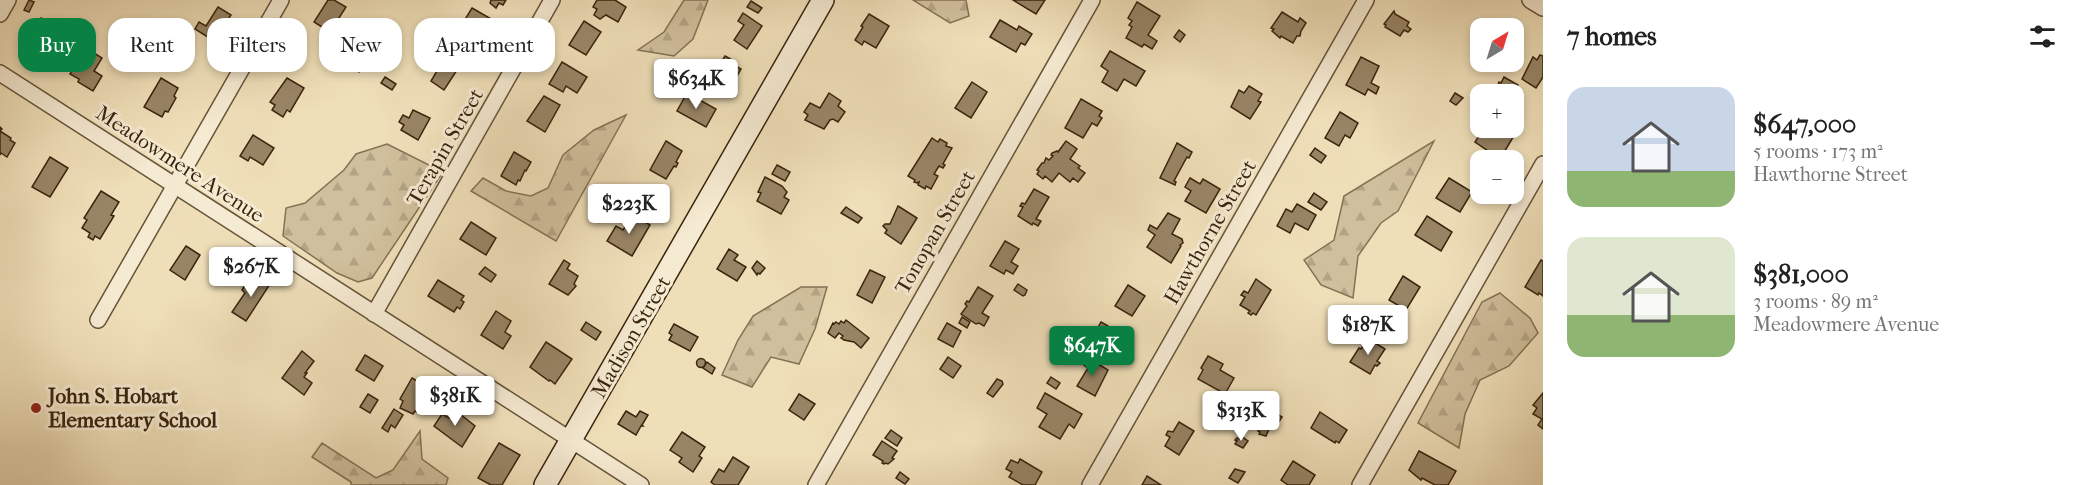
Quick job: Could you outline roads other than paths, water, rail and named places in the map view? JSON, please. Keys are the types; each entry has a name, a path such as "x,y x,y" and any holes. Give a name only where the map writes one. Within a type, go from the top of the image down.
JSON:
{"street":[{"path":"0,14 8,0"},
{"path":"98,320 281,0"},
{"name":"Terapin Street","path":"374,314 552,0"},
{"name":"Madison Street","path":"545,485 823,0"},
{"name":"Tonopan Street","path":"816,485 1092,0"},
{"name":"Hawthorne Street","path":"1090,485 1366,0"},
{"path":"1530,0 1543,8"},
{"name":"Meadowmere Avenue","path":"0,73 641,485"},
{"path":"1360,485 1543,164"}],"place":[{"name":"John S. Hobart Elementary School","path":"36,408"}]}
